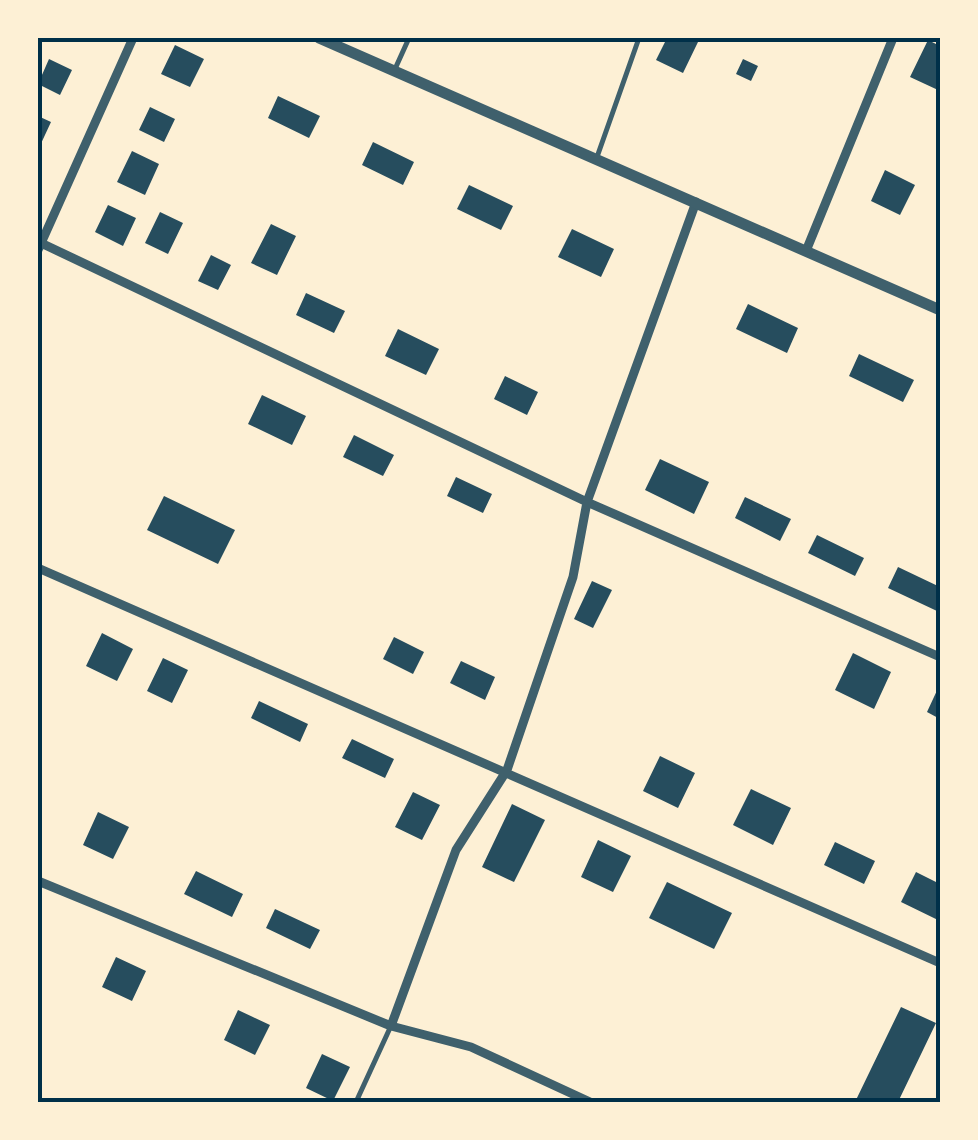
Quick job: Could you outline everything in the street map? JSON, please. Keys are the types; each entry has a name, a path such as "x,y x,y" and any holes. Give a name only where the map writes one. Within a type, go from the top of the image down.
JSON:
{"street":[{"path":"133,38 39,247 587,502 940,658"},
{"path":"319,38 940,310"},
{"path":"806,251 893,38"},
{"path":"391,1026 456,850 506,770 573,576 587,502 696,202"},
{"path":"38,568 940,963"},
{"path":"38,881 391,1026 471,1047 590,1102"}],"lane":[{"path":"394,69 409,38"},
{"path":"596,160 639,38"},
{"path":"356,1102 391,1026"}],"building":[{"path":"667,38 698,42 683,73 656,60"},
{"path":"928,40 940,46 938,90 910,77"},
{"path":"175,45 204,59 190,87 161,74"},
{"path":"49,59 72,70 60,95 38,84"},
{"path":"743,59 758,66 751,81 736,74"},
{"path":"278,96 320,116 309,138 268,118"},
{"path":"150,107 175,119 164,142 139,130"},
{"path":"38,116 51,122 38,150"},
{"path":"373,142 414,162 403,185 362,165"},
{"path":"132,151 159,164 145,195 117,182"},
{"path":"885,170 915,185 900,215 871,201"},
{"path":"469,185 513,206 501,230 457,209"},
{"path":"108,205 136,218 123,246 95,232"},
{"path":"160,212 183,223 168,254 145,243"},
{"path":"271,224 296,236 277,275 251,263"},
{"path":"572,229 614,249 601,277 558,257"},
{"path":"211,255 231,265 218,290 198,281"},
{"path":"306,293 345,311 334,333 296,315"},
{"path":"748,304 798,328 787,353 736,329"},
{"path":"398,329 439,349 426,375 385,356"},
{"path":"859,354 914,380 903,402 849,376"},
{"path":"505,376 538,392 527,415 494,399"},
{"path":"262,395 306,416 292,445 248,424"},
{"path":"354,435 394,455 383,476 343,457"},
{"path":"660,459 709,482 694,514 645,490"},
{"path":"456,477 492,494 483,513 447,496"},
{"path":"164,496 235,530 218,564 147,530"},
{"path":"745,497 791,519 780,541 735,518"},
{"path":"817,535 864,558 855,576 808,553"},
{"path":"898,567 940,587 937,611 888,588"},
{"path":"592,581 612,590 593,628 574,619"},
{"path":"102,633 133,649 117,681 86,666"},
{"path":"394,637 424,652 413,674 383,659"},
{"path":"853,653 891,672 874,709 835,690"},
{"path":"163,658 188,670 172,703 147,691"},
{"path":"461,661 495,677 485,700 450,683"},
{"path":"940,684 940,719 927,712"},
{"path":"259,701 308,724 300,742 251,718"},
{"path":"352,739 394,759 385,778 342,758"},
{"path":"660,756 695,773 678,808 643,791"},
{"path":"751,789 791,808 773,845 733,825"},
{"path":"413,792 440,805 422,840 395,827"},
{"path":"512,804 545,820 514,882 482,867"},
{"path":"98,812 129,827 113,859 83,845"},
{"path":"598,840 631,856 613,892 581,877"},
{"path":"835,842 875,861 864,884 824,865"},
{"path":"196,871 243,894 232,917 184,894"},
{"path":"916,872 940,884 940,921 901,902"},
{"path":"667,882 732,913 714,949 649,918"},
{"path":"275,909 320,930 310,949 266,928"},
{"path":"116,957 146,971 132,1001 102,987"},
{"path":"901,1007 936,1023 898,1102 855,1102"},
{"path":"238,1010 270,1025 255,1055 224,1040"},
{"path":"322,1054 350,1067 333,1101 306,1088"}]}
